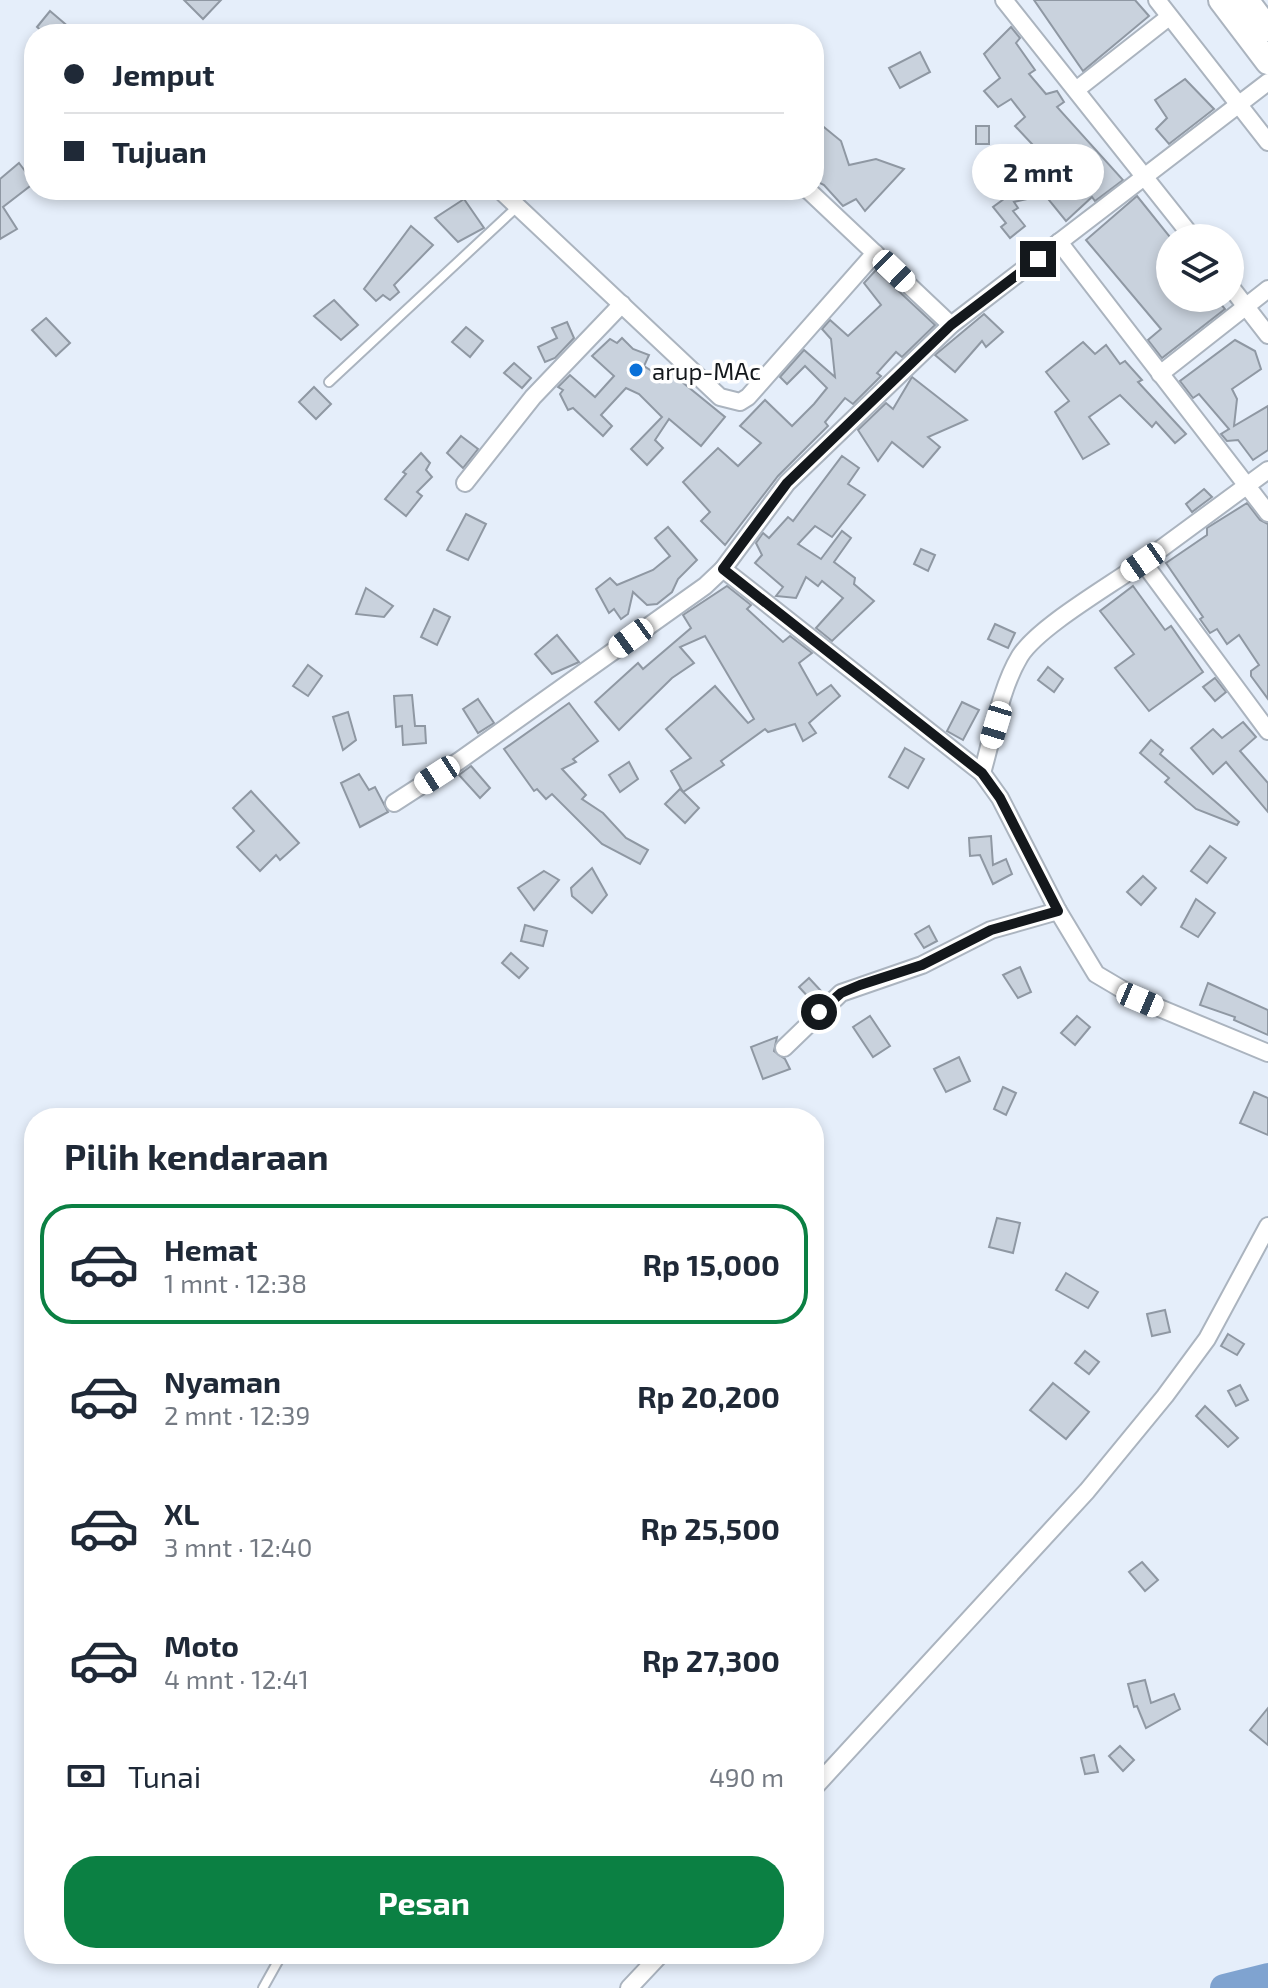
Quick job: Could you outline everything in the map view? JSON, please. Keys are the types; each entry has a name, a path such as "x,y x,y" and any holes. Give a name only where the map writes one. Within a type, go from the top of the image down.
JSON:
{"main road":[{"path":"1221,0 1268,62"},
{"path":"1246,0 1268,29"}],"street":[{"path":"1157,0 1268,142"},
{"path":"1008,1 1182,224"},
{"path":"1076,90 1169,17"},
{"path":"394,803 472,752 723,569 787,483 951,325 1268,82"},
{"path":"511,200 720,397 740,402 748,397 875,253"},
{"path":"819,200 951,325"},
{"path":"1059,242 1268,513"},
{"path":"1160,374 1268,289"},
{"path":"465,483 533,397 622,304"},
{"path":"1244,304 1268,335"},
{"path":"982,773 1010,676 1021,655 1045,631 1268,470"},
{"path":"1143,562 1268,731"},
{"path":"723,569 879,696 982,773 1000,798 1058,911 1096,974 1114,987 1268,1053"},
{"path":"784,1048 841,993 922,965 991,930 1058,911"},
{"path":"824,1777 1078,1502 1165,1396 1207,1339 1268,1226"},
{"path":"629,1988 652,1964"}],"lane":[{"path":"329,382 518,206"},
{"path":"263,1988 276,1964"}],"building":[{"path":"184,0 221,0 203,19"},
{"path":"1034,0 1135,0 1149,16 1083,71"},
{"path":"50,11 65,24 39,24"},
{"path":"1011,27 1020,38 1016,43 1035,70 1029,74 1046,94 1057,91 1064,102 1057,107 1123,180 1095,201 1092,197 1066,221 1045,195 1014,202 1018,208 1013,211 1025,226 1010,238 1001,227 1006,223 993,207 1023,185 1019,179 1029,169 1022,153 1032,144 1015,126 1025,117 1011,99 998,107 984,91 1000,78 984,54"},
{"path":"920,52 930,72 900,88 889,68"},
{"path":"1185,79 1214,109 1169,144 1156,129 1167,118 1155,100"},
{"path":"976,126 989,126 989,144 976,144"},
{"path":"824,127 841,141 849,165 876,159 904,169 865,211 856,199 843,206 824,185"},
{"path":"19,163 24,170 24,191 3,207 17,229 0,239 0,179"},
{"path":"1137,196 1160,224 1156,224 1156,312 1221,312 1162,358 1148,340 1161,329 1086,240"},
{"path":"465,200 484,228 458,242 435,218"},
{"path":"411,226 433,245 394,285 399,292 390,300 383,295 376,301 364,289"},
{"path":"876,270 935,325 902,357 896,352 877,373 881,376 853,404 845,398 825,422 828,426 778,476 725,545 701,521 710,512 683,482 718,448 738,466 761,443 740,426 765,400 792,426 814,404 827,388 805,366 787,384 780,377 804,350 835,377 831,339 822,329 830,320 848,336 881,305 864,283"},
{"path":"334,300 358,325 341,340 314,316"},
{"path":"984,314 1003,332 986,347 982,341 955,372 935,355"},
{"path":"46,318 70,343 56,356 32,330"},
{"path":"567,322 574,338 555,358 545,362 538,347 557,338 552,328"},
{"path":"466,327 483,341 470,357 452,342"},
{"path":"622,338 633,349 649,355 644,366 666,380 671,373 725,417 701,446 669,419 655,440 663,448 647,465 631,449 662,417 639,394 626,388 601,415 612,426 603,436 573,408 568,410 560,394 563,390 558,387 570,375 595,397 614,376 592,356 610,339 617,343"},
{"path":"1235,340 1255,351 1261,369 1232,389 1237,399 1234,426 1268,406 1268,450 1253,460 1238,440 1227,441 1221,434 1229,429 1199,394 1193,398 1180,381"},
{"path":"1083,342 1095,354 1106,345 1120,364 1125,361 1142,380 1138,382 1186,434 1175,443 1156,422 1152,427 1120,395 1089,417 1109,444 1083,459 1055,412 1069,401 1046,372"},
{"path":"514,363 531,378 522,388 504,373"},
{"path":"912,377 967,420 928,437 940,447 923,467 892,442 878,461 858,430 886,403 893,409"},
{"path":"314,387 331,404 316,419 299,402"},
{"path":"461,436 478,449 463,468 447,453"},
{"path":"421,453 430,463 426,470 432,477 417,492 422,496 406,516 385,499 406,474 403,472"},
{"path":"842,456 859,468 848,484 865,495 832,537 815,526 798,544 821,559 842,531 851,538 834,562 855,578 854,584 874,601 832,641 816,628 843,598 822,581 818,586 806,577 796,598 776,596 783,587 755,563 762,555 756,543 763,533 769,538 788,517 793,521"},
{"path":"1204,489 1212,497 1192,512 1186,504"},
{"path":"1247,503 1260,520 1268,524 1268,699 1251,676 1251,671 1259,665 1239,635 1227,644 1217,629 1210,633 1200,619 1203,617 1166,563 1207,535 1207,528"},
{"path":"466,514 486,524 468,560 447,550"},
{"path":"668,527 697,560 678,579 672,592 657,604 647,605 633,592 628,614 621,619 614,609 609,613 596,589 610,578 617,585 653,570 670,556 655,538"},
{"path":"921,549 935,555 928,571 914,564"},
{"path":"727,586 751,605 747,609 783,642 790,636 812,653 799,663 817,695 831,685 840,696 809,723 816,733 803,741 795,724 768,732 765,729 721,761 724,765 683,792 671,771 691,758 666,729 715,686 748,723 754,719 705,636 680,647 694,663 672,678 619,730 595,702 638,663 643,669 691,628 683,615"},
{"path":"1133,586 1165,630 1171,626 1203,672 1149,711 1115,668 1134,654 1100,611"},
{"path":"366,588 393,606 384,617 356,614"},
{"path":"434,609 450,617 437,645 421,637"},
{"path":"995,624 1015,633 1008,648 988,639"},
{"path":"557,635 579,662 552,674 535,654"},
{"path":"308,665 322,676 308,696 293,686"},
{"path":"1048,667 1063,679 1054,692 1038,680"},
{"path":"1215,678 1226,692 1215,701 1203,687"},
{"path":"412,695 415,726 425,726 426,743 403,745 402,726 396,727 394,696"},
{"path":"478,699 494,723 478,733 463,709"},
{"path":"962,702 979,710 963,740 947,731"},
{"path":"569,703 598,741 573,759 576,762 562,769 586,795 582,799 603,813 626,838 648,850 640,864 602,844 552,794 546,799 537,789 534,791 504,749"},
{"path":"348,712 356,740 343,750 333,717"},
{"path":"1243,722 1256,737 1240,751 1268,783 1268,812 1226,762 1213,774 1191,748 1213,729 1222,738"},
{"path":"1151,740 1163,750 1160,754 1239,822 1237,825 1196,809 1165,782 1169,778 1140,753"},
{"path":"905,748 924,759 908,788 889,777"},
{"path":"629,762 638,779 620,792 609,775"},
{"path":"471,766 490,788 480,798 459,775"},
{"path":"359,774 369,790 375,787 388,812 360,827 341,783"},
{"path":"680,789 699,808 685,823 665,804"},
{"path":"251,791 299,843 280,860 276,855 260,871 237,847 254,831 233,808"},
{"path":"991,836 993,865 1006,859 1012,874 993,884 980,855 970,856 969,838"},
{"path":"1210,846 1226,858 1207,883 1191,871"},
{"path":"592,868 607,895 592,913 572,896 571,888"},
{"path":"544,871 559,880 534,910 518,888"},
{"path":"1143,876 1156,888 1141,905 1127,892"},
{"path":"1196,899 1215,913 1198,937 1181,927"},
{"path":"525,925 547,931 543,946 521,941"},
{"path":"929,926 937,941 924,948 915,934"},
{"path":"511,953 528,968 519,978 502,963"},
{"path":"1020,967 1031,992 1018,998 1003,975"},
{"path":"809,978 822,992 812,1001 799,987"},
{"path":"1208,983 1268,1010 1268,1035 1234,1020 1235,1017 1200,1005"},
{"path":"870,1016 890,1046 873,1057 853,1027"},
{"path":"1077,1016 1090,1027 1075,1045 1061,1033"},
{"path":"777,1037 774,1051 785,1059 790,1069 763,1079 751,1047"},
{"path":"959,1057 970,1081 946,1092 934,1069"},
{"path":"1003,1087 1016,1093 1006,1115 994,1109"},
{"path":"1254,1092 1268,1098 1268,1135 1240,1123"},
{"path":"997,1218 1020,1223 1013,1253 989,1247"},
{"path":"1066,1273 1098,1292 1088,1308 1056,1290"},
{"path":"1165,1310 1170,1332 1152,1336 1147,1314"},
{"path":"1228,1334 1244,1344 1237,1355 1221,1346"},
{"path":"1085,1351 1099,1362 1089,1374 1075,1363"},
{"path":"1053,1383 1089,1412 1066,1439 1030,1410"},
{"path":"1240,1385 1248,1400 1236,1406 1228,1391"},
{"path":"1205,1406 1238,1438 1228,1447 1196,1416"},
{"path":"1142,1562 1158,1580 1145,1591 1129,1572"},
{"path":"1145,1680 1151,1703 1174,1694 1180,1709 1146,1728 1137,1706 1134,1707 1128,1684"},
{"path":"1268,1708 1268,1745 1250,1730"},
{"path":"1120,1746 1134,1760 1123,1771 1109,1756"},
{"path":"1094,1755 1098,1772 1085,1774 1081,1758"}],"waterway":[{"path":"1224,1988 1268,1977"}],"place":[{"name":"arup-MAc","path":"636,370"}],"route":[{"path":"819,1012 841,993 922,965 991,930 1058,911 1000,798 982,773 879,696 723,569 787,483 951,325 1038,259"}]}
